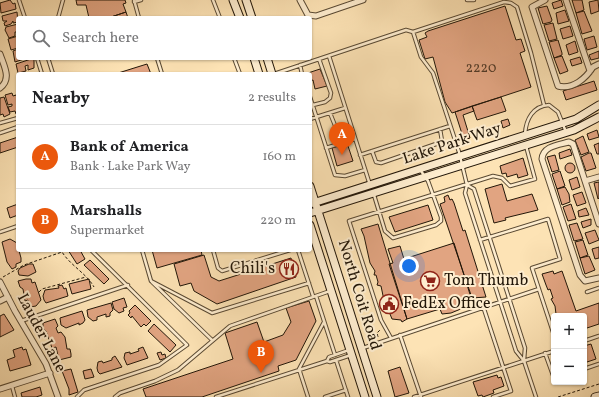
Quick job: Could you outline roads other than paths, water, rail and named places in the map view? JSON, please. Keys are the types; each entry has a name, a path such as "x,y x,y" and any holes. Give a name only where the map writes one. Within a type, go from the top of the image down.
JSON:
{"street":[{"path":"233,0 239,16"},
{"path":"246,0 251,16"},
{"path":"300,0 308,15 316,16 364,0"},
{"path":"545,0 532,7 558,86 563,87 578,83 590,72 593,67 599,64"},
{"path":"566,0 590,72"},
{"path":"0,54 7,81 0,88"},
{"path":"255,60 258,72"},
{"path":"268,60 272,72"},
{"name":"Lake Park Way","path":"313,203 581,117 599,105"},
{"name":"Lake Park Way","path":"312,213 580,128 598,118"},
{"path":"599,224 572,142 547,149 543,153 542,159 580,275 585,281 599,278"},
{"path":"585,181 599,177"},
{"name":"North Coit Road","path":"313,203 319,211 377,397"},
{"name":"North Coit Road","path":"312,231 365,397"},
{"name":"Lauder Lane","path":"0,282 21,321 40,351 50,373 58,397"},
{"path":"0,301 8,297"},
{"path":"350,353 361,348"},
{"path":"0,390 50,373"},
{"path":"595,397 599,396"}],"lane":[{"path":"19,0 24,16"},
{"path":"59,16 63,0"},
{"path":"138,16 134,1 141,0"},
{"path":"214,0 219,16"},
{"path":"467,0 474,0"},
{"path":"279,72 406,30 413,32 504,2 511,3 517,7 531,53 544,105"},
{"path":"413,32 421,57 433,73 460,156 467,184 465,193 516,351 524,360"},
{"path":"329,56 370,185"},
{"path":"319,59 331,93 330,98 325,102 313,105 335,175 345,176 365,170"},
{"path":"38,60 41,72"},
{"path":"49,60 52,72"},
{"path":"158,60 161,72"},
{"path":"235,60 239,72"},
{"path":"300,65 302,72"},
{"path":"525,135 531,115 536,109 544,105 549,105 555,109 566,132"},
{"path":"312,118 345,108"},
{"path":"330,112 336,128"},
{"path":"0,123 16,119"},
{"path":"360,155 450,126"},
{"path":"0,133 16,128"},
{"path":"372,151 376,162 381,162 439,143 442,141 440,129"},
{"path":"339,138 341,144"},
{"path":"326,148 355,139"},
{"path":"391,338 381,320 349,221 493,176 502,178 510,186 535,180 526,145"},
{"path":"374,193 387,234 393,238 436,225 441,221 425,176 419,169"},
{"path":"467,184 474,189 524,348 524,360 536,397"},
{"path":"480,240 548,219 560,259 532,268 551,326"},
{"path":"0,232 16,227"},
{"path":"77,397 84,390 159,365 188,345 93,252"},
{"path":"143,252 151,280 212,340"},
{"path":"214,252 218,268 222,271 284,252"},
{"path":"299,252 308,283 336,355"},
{"path":"151,280 212,313 308,283"},
{"path":"21,321 128,285"},
{"path":"361,348 539,288"},
{"path":"586,292 599,288"},
{"path":"115,397 120,393 171,374 194,358 212,340 236,322 331,291"},
{"path":"483,306 511,391 493,397"},
{"path":"308,397 299,369 324,322"},
{"path":"400,335 420,396"},
{"path":"587,340 599,336"},
{"path":"414,397 551,352"},
{"path":"327,361 329,357 350,353"},
{"path":"216,397 299,369 327,361 330,362 350,353"},
{"path":"545,353 551,370"},
{"path":"336,360 348,397"},
{"path":"587,368 599,364"},
{"path":"11,385 15,397"},
{"path":"326,397 346,390"}],"place":[{"name":"Bank of America","path":"342,155"},
{"name":"Chili's","path":"289,269"},
{"name":"Tom Thumb","path":"430,281"},
{"name":"FedEx Office","path":"389,304"},
{"name":"Marshalls","path":"261,373"}]}
